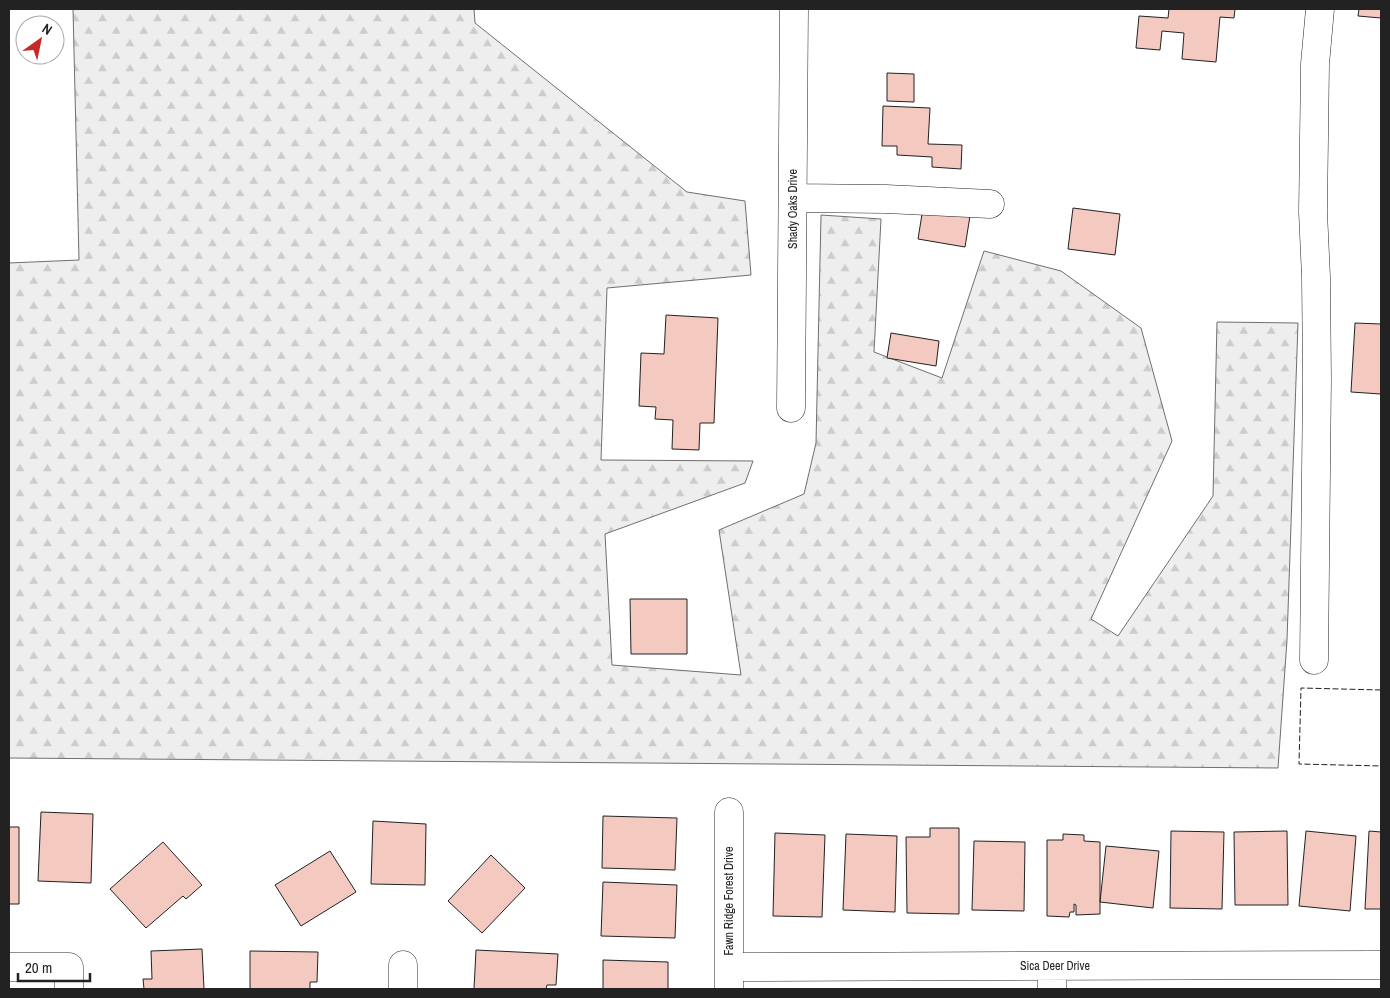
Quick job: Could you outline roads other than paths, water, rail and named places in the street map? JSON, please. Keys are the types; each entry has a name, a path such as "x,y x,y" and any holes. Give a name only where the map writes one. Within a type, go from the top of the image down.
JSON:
{"street":[{"name":"Shady Oaks Drive","path":"791,408 794,9"},
{"path":"1314,660 1317,379 1313,212 1315,64 1320,9"},
{"path":"793,198 886,199 990,204"},
{"name":"Fawn Ridge Forest Drive","path":"729,812 729,978"},
{"name":"Sica Deer Drive","path":"729,978 1052,978 1381,965"},
{"path":"9,967 69,978"}]}
